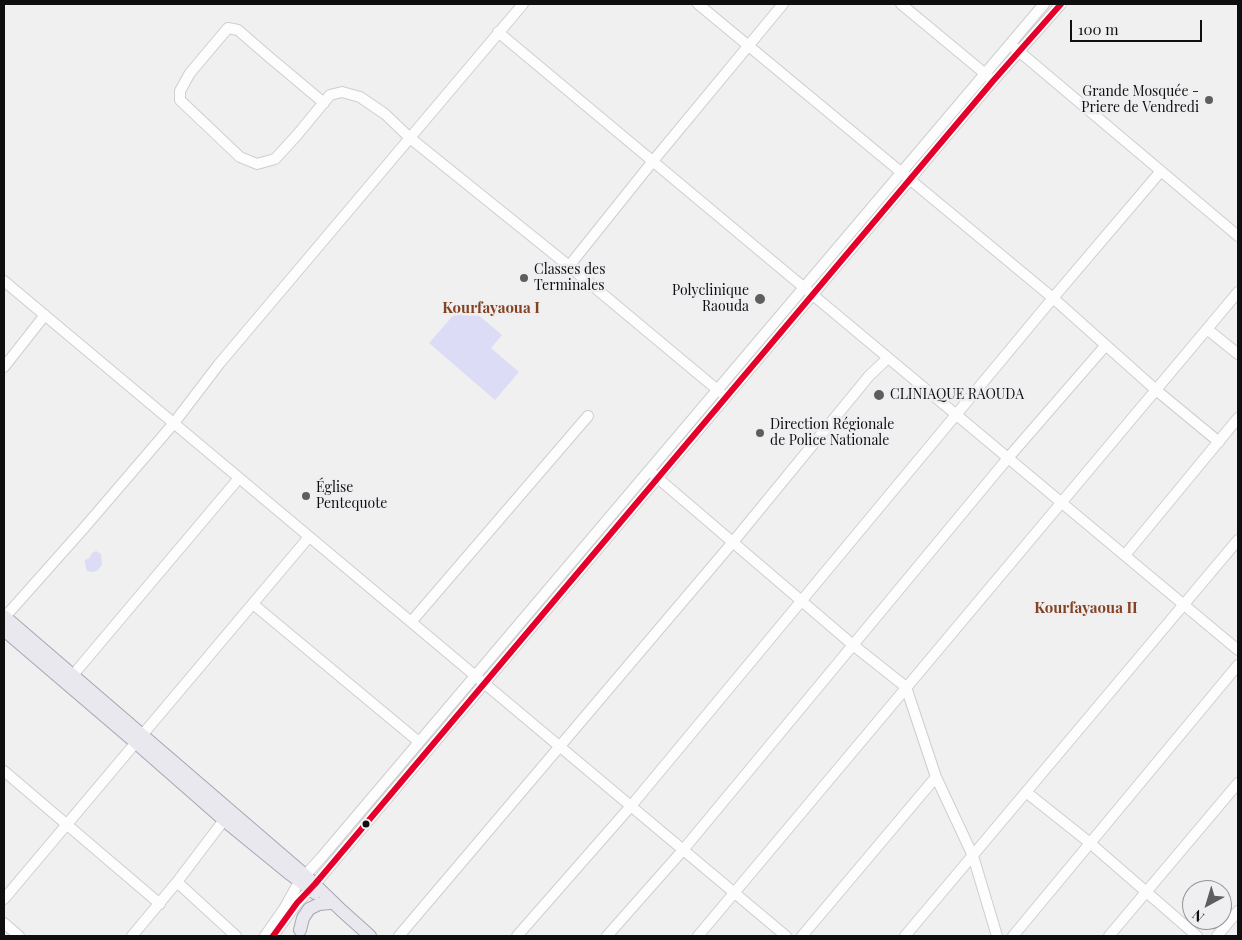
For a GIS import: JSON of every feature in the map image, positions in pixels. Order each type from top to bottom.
[{"type":"main road","points":[[4,620],[73,675],[224,820],[307,882]]},
{"type":"main road","points":[[4,620],[370,936]]},
{"type":"main road","points":[[301,933],[303,918],[309,909],[319,904],[336,907]]},
{"type":"street","points":[[4,620],[174,423],[218,364],[522,4]]},
{"type":"street","points":[[698,4],[1053,298],[1156,390],[1218,442]]},
{"type":"street","points":[[568,266],[784,4]]},
{"type":"street","points":[[901,4],[993,81]]},
{"type":"street","points":[[273,936],[297,903],[321,858],[1009,43],[1044,4]]},
{"type":"street","points":[[265,936],[284,909],[307,882],[484,683],[993,81],[1061,4]]},
{"type":"street","points":[[324,103],[238,30],[228,28],[190,73],[180,91],[180,100],[240,157],[257,164],[274,159],[297,135],[330,95],[342,92],[360,97],[385,114],[410,138],[726,397]]},
{"type":"street","points":[[498,32],[1238,650]]},
{"type":"street","points":[[1009,43],[1238,236]]},
{"type":"street","points":[[517,936],[631,806],[1053,298],[1161,171]]},
{"type":"street","points":[[855,226],[864,233]]},
{"type":"street","points":[[4,281],[786,936]]},
{"type":"street","points":[[698,936],[1238,292]]},
{"type":"street","points":[[4,367],[45,315]]},
{"type":"street","points":[[1207,329],[1238,354]]},
{"type":"street","points":[[607,936],[683,850],[1008,458],[1106,345]]},
{"type":"street","points":[[400,936],[733,542],[870,376],[888,358]]},
{"type":"street","points":[[411,622],[588,416]]},
{"type":"street","points":[[1125,555],[1238,418]]},
{"type":"street","points":[[648,470],[801,601],[906,687],[936,777],[972,856],[997,936]]},
{"type":"street","points":[[73,675],[239,478]]},
{"type":"street","points":[[4,899],[309,537]]},
{"type":"street","points":[[905,936],[1238,540]]},
{"type":"street","points":[[253,604],[419,742]]},
{"type":"street","points":[[1012,936],[1238,665]]},
{"type":"street","points":[[4,771],[160,904]]},
{"type":"street","points":[[802,936],[936,777]]},
{"type":"street","points":[[1109,936],[1238,783]]},
{"type":"street","points":[[1026,792],[1090,843],[1197,936]]},
{"type":"street","points":[[132,936],[160,904],[224,820]]},
{"type":"street","points":[[177,882],[236,936]]},
{"type":"street","points":[[297,903],[301,933]]},
{"type":"street","points":[[1217,936],[1238,910]]},
{"type":"street","points":[[4,923],[19,936]]},
{"type":"shaded area","points":[[464,303],[502,335],[491,348],[519,372],[495,400],[429,343]]},
{"type":"shaded area","points":[[96,551],[101,554],[102,565],[97,571],[87,571],[85,560]]},
{"type":"transit line","points":[[273,936],[297,903],[993,81],[1061,4]]},
{"type":"place","name":"Grande Mosquée - Priere de Vendredi","points":[[1209,100]]},
{"type":"place","name":"Classes des Terminales","points":[[524,278]]},
{"type":"place","name":"Polyclinique Raouda","points":[[760,299]]},
{"type":"place","name":"CLINIAQUE RAOUDA","points":[[879,395]]},
{"type":"place","name":"Direction Régionale de Police Nationale","points":[[760,433]]},
{"type":"place","name":"Église Pentequote","points":[[306,496]]},
{"type":"district","name":"Kourfayaoua I","points":[[491,308]]},
{"type":"district","name":"Kourfayaoua II","points":[[1086,608]]}]
